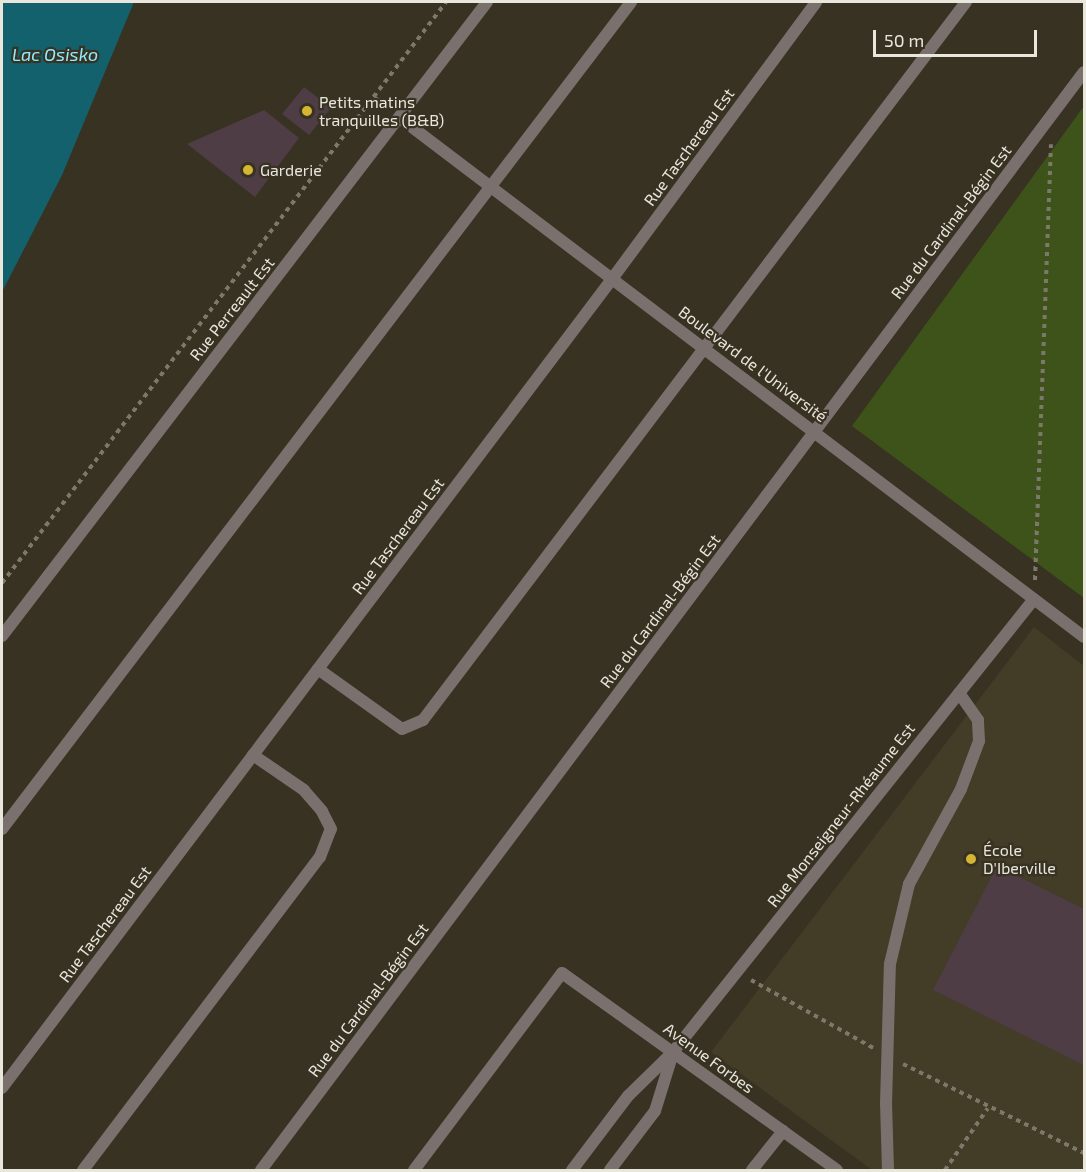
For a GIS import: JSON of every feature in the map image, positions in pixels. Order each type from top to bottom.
[{"type":"street","name":"Rue Perreault Est","points":[[2,636],[487,2]]},
{"type":"street","points":[[2,830],[492,188],[631,2]]},
{"type":"street","name":"Rue Taschereau Est","points":[[2,1088],[612,279],[816,2]]},
{"type":"street","points":[[318,669],[402,729],[423,720],[966,2]]},
{"type":"street","name":"Rue du Cardinal-Bégin Est","points":[[261,1170],[1084,72]]},
{"type":"street","name":"Boulevard de l'Université","points":[[400,118],[1084,637]]},
{"type":"street","name":"Rue Monseigneur-Rhéaume Est","points":[[572,1170],[628,1096],[673,1052],[1034,599]]},
{"type":"street","points":[[888,1170],[887,1056],[890,964],[909,884],[961,789],[979,741],[978,720],[958,693]]},
{"type":"street","points":[[83,1170],[320,857],[331,829],[322,811],[304,790],[253,755]]},
{"type":"street","name":"Avenue Forbes","points":[[414,1170],[562,973],[837,1170]]},
{"type":"street","name":"Rue Monseigneur-Rhéaume Est","points":[[610,1170],[655,1110],[673,1052]]},
{"type":"street","points":[[753,1170],[783,1131]]},
{"type":"path","points":[[2,583],[446,2]]},
{"type":"path","points":[[1034,599],[1052,114]]},
{"type":"path","points":[[737,972],[887,1056],[988,1108],[1084,1153]]},
{"type":"path","points":[[945,1170],[988,1108]]},
{"type":"shaded area","name":"École D'Iberville","points":[[1034,627],[1084,666],[1084,1170],[872,1170],[711,1052]]},
{"type":"green space","points":[[1084,106],[1084,598],[852,426]]},
{"type":"water","name":"Lac Osisko","points":[[2,2],[134,2],[62,175],[2,292]]},
{"type":"building","name":"Petits matins tranquilles (B&B)","points":[[304,87],[331,108],[309,135],[282,114]]},
{"type":"building","name":"Garderie","points":[[264,110],[299,138],[255,197],[187,144]]},
{"type":"building","points":[[997,866],[1084,909],[1084,1065],[933,990]]},
{"type":"place","name":"Petits matins tranquilles (B&B)","points":[[307,111]]},
{"type":"place","name":"Garderie","points":[[248,170]]},
{"type":"place","name":"École D'Iberville","points":[[971,859]]}]
